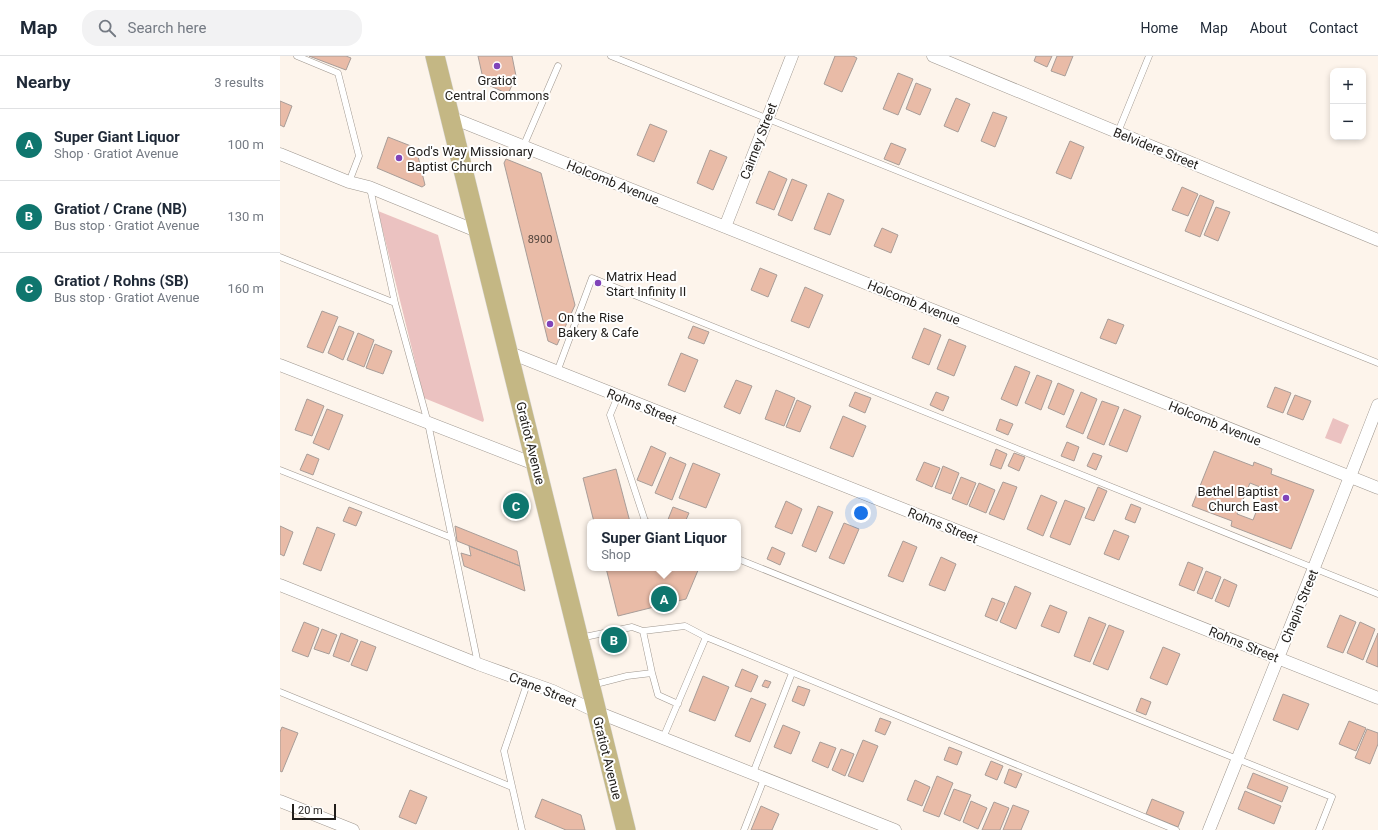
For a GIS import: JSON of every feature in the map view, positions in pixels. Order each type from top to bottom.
[{"type":"main road","name":"Gratiot Avenue","points":[[435,56],[626,830]]},
{"type":"street","name":"Cairney Street","points":[[725,226],[792,56]]},
{"type":"street","name":"Belvidere Street","points":[[933,56],[1378,240]]},
{"type":"street","name":"Holcomb Avenue","points":[[450,118],[725,226],[1378,488]]},
{"type":"street","points":[[280,154],[349,182],[370,187],[479,232]]},
{"type":"street","name":"Rohns Street","points":[[508,352],[1378,698]]},
{"type":"street","points":[[280,365],[536,465]]},
{"type":"street","name":"Chapin Street","points":[[1209,830],[1378,405]]},
{"type":"street","name":"Crane Street","points":[[280,585],[478,664],[528,681],[597,712],[895,830]]},
{"type":"street","points":[[280,801],[353,830]]},
{"type":"lane","points":[[297,56],[338,73],[359,156],[349,182]]},
{"type":"lane","points":[[610,56],[1378,363]]},
{"type":"lane","points":[[1118,132],[1149,56]]},
{"type":"lane","points":[[523,146],[558,66]]},
{"type":"lane","points":[[370,187],[394,303],[428,422],[478,664]]},
{"type":"lane","points":[[280,257],[394,303]]},
{"type":"lane","points":[[558,372],[592,278],[1378,594]]},
{"type":"lane","points":[[618,396],[610,415],[644,519]]},
{"type":"lane","points":[[280,470],[452,538]]},
{"type":"lane","points":[[741,560],[1332,796],[1319,830]]},
{"type":"lane","points":[[579,638],[632,627],[643,631],[685,626],[706,637],[792,673],[1176,830]]},
{"type":"lane","points":[[643,631],[658,694],[678,704]]},
{"type":"lane","points":[[663,738],[706,637]]},
{"type":"lane","points":[[591,685],[627,676],[652,673]]},
{"type":"lane","points":[[753,774],[792,673]]},
{"type":"lane","points":[[522,830],[504,751],[528,681]]},
{"type":"lane","points":[[280,692],[512,787]]},
{"type":"lane","points":[[744,830],[764,779]]},
{"type":"shaded area","points":[[378,211],[438,235],[484,420],[483,422],[424,398]]},
{"type":"shaded area","points":[[1333,418],[1349,425],[1341,444],[1325,438]]},
{"type":"building","points":[[309,56],[346,56],[351,58],[346,70]]},
{"type":"building","name":"Gratiot Central Commons","points":[[478,56],[512,56],[516,76],[508,94],[484,83]]},
{"type":"building","points":[[835,56],[853,56],[857,58],[842,92],[824,84]]},
{"type":"building","points":[[1036,56],[1052,56],[1047,67],[1034,61]]},
{"type":"building","points":[[1057,56],[1073,56],[1065,76],[1051,71]]},
{"type":"building","points":[[898,73],[913,79],[898,115],[883,109]]},
{"type":"building","points":[[916,83],[931,89],[920,115],[906,109]]},
{"type":"building","points":[[956,98],[970,104],[958,132],[944,126]]},
{"type":"building","points":[[280,101],[292,106],[284,127],[280,125]]},
{"type":"building","points":[[993,112],[1007,117],[995,147],[981,141]]},
{"type":"building","points":[[650,124],[667,131],[654,162],[637,155]]},
{"type":"building","name":"God's Way Missionary Baptist Church","points":[[388,137],[416,148],[425,185],[422,187],[377,168]]},
{"type":"building","points":[[1070,141],[1084,147],[1071,179],[1056,173]]},
{"type":"building","points":[[891,143],[906,149],[899,165],[884,159]]},
{"type":"building","points":[[710,150],[727,157],[713,190],[697,183]]},
{"type":"building","points":[[506,159],[541,173],[575,305],[557,345],[548,341],[504,163]]},
{"type":"building","points":[[769,171],[787,179],[774,210],[756,203]]},
{"type":"building","points":[[792,179],[807,185],[792,221],[778,215]]},
{"type":"building","points":[[1182,187],[1198,194],[1188,216],[1172,210]]},
{"type":"building","points":[[828,193],[844,200],[830,235],[814,229]]},
{"type":"building","points":[[1200,195],[1214,201],[1200,237],[1185,231]]},
{"type":"building","points":[[1216,207],[1230,212],[1218,241],[1204,235]]},
{"type":"building","points":[[882,228],[898,235],[891,253],[874,246]]},
{"type":"building","points":[[760,268],[777,275],[768,297],[751,290]]},
{"type":"building","points":[[805,287],[823,295],[809,328],[791,321]]},
{"type":"building","points":[[322,311],[338,317],[323,353],[307,347]]},
{"type":"building","points":[[1108,319],[1124,325],[1116,344],[1100,338]]},
{"type":"building","points":[[339,326],[354,332],[343,360],[328,353]]},
{"type":"building","points":[[693,326],[709,332],[704,344],[688,338]]},
{"type":"building","points":[[924,328],[941,335],[929,365],[912,358]]},
{"type":"building","points":[[358,333],[374,340],[364,367],[347,360]]},
{"type":"building","points":[[949,339],[966,346],[954,376],[937,369]]},
{"type":"building","points":[[375,344],[392,351],[383,374],[366,368]]},
{"type":"building","points":[[681,353],[698,360],[685,392],[668,385]]},
{"type":"building","points":[[1015,366],[1030,372],[1017,406],[1001,399]]},
{"type":"building","points":[[1037,375],[1052,381],[1041,410],[1025,403]]},
{"type":"building","points":[[736,380],[752,386],[740,414],[724,407]]},
{"type":"building","points":[[1058,383],[1074,390],[1064,415],[1048,408]]},
{"type":"building","points":[[1275,387],[1291,393],[1283,413],[1267,407]]},
{"type":"building","points":[[776,390],[795,398],[784,426],[765,419]]},
{"type":"building","points":[[855,392],[871,398],[865,413],[849,406]]},
{"type":"building","points":[[936,392],[949,397],[943,411],[930,405]]},
{"type":"building","points":[[1081,392],[1097,399],[1083,434],[1066,427]]},
{"type":"building","points":[[1295,395],[1311,401],[1303,420],[1287,414]]},
{"type":"building","points":[[307,399],[324,406],[312,436],[295,430]]},
{"type":"building","points":[[797,400],[811,406],[800,432],[786,427]]},
{"type":"building","points":[[1102,401],[1119,407],[1104,445],[1087,438]]},
{"type":"building","points":[[327,409],[343,415],[329,450],[313,443]]},
{"type":"building","points":[[1124,409],[1141,416],[1127,452],[1109,445]]},
{"type":"building","points":[[843,416],[866,426],[853,457],[830,448]]},
{"type":"building","points":[[1000,419],[1013,424],[1008,435],[996,430]]},
{"type":"building","points":[[1067,442],[1079,447],[1074,461],[1061,456]]},
{"type":"building","points":[[651,446],[666,453],[652,486],[637,480]]},
{"type":"building","points":[[996,449],[1007,454],[1001,469],[990,465]]},
{"type":"building","name":"Bethel Baptist Church East","points":[[1214,451],[1253,466],[1254,462],[1272,469],[1271,474],[1314,490],[1291,549],[1231,526],[1232,521],[1192,506]],"holes":[[[1250,483],[1265,489],[1253,520],[1237,514]]]},
{"type":"building","points":[[1014,453],[1025,457],[1019,471],[1008,466]]},
{"type":"building","points":[[1093,453],[1102,456],[1096,470],[1087,466]]},
{"type":"building","points":[[307,454],[319,459],[313,475],[300,470]]},
{"type":"building","points":[[670,457],[686,464],[672,500],[655,493]]},
{"type":"building","points":[[924,462],[940,468],[932,487],[916,480]]},
{"type":"building","points":[[693,463],[720,474],[706,508],[679,498]]},
{"type":"building","points":[[943,466],[959,473],[951,494],[935,488]]},
{"type":"building","points":[[616,469],[629,519],[593,519],[583,478]]},
{"type":"building","points":[[961,477],[976,483],[967,505],[952,499]]},
{"type":"building","points":[[1003,482],[1017,487],[1004,520],[989,514]]},
{"type":"building","points":[[979,483],[995,490],[986,513],[969,506]]},
{"type":"building","points":[[1098,487],[1107,491],[1094,521],[1085,518]]},
{"type":"building","points":[[1041,495],[1057,502],[1043,536],[1027,529]]},
{"type":"building","points":[[1065,500],[1085,508],[1070,545],[1050,537]]},
{"type":"building","points":[[786,501],[802,509],[792,534],[775,527]]},
{"type":"building","points":[[1131,504],[1141,508],[1135,523],[1125,519]]},
{"type":"building","points":[[818,506],[833,512],[816,552],[802,546]]},
{"type":"building","points":[[349,507],[362,512],[356,526],[343,521]]},
{"type":"building","points":[[673,507],[689,513],[686,519],[668,519]]},
{"type":"building","points":[[844,523],[859,529],[844,564],[829,558]]},
{"type":"building","points":[[280,526],[293,532],[284,556],[280,554]]},
{"type":"building","points":[[455,526],[517,551],[520,566],[457,541]]},
{"type":"building","points":[[317,527],[335,534],[321,571],[303,564]]},
{"type":"building","points":[[1114,530],[1129,536],[1119,560],[1104,554]]},
{"type":"building","points":[[903,541],[917,547],[903,582],[888,576]]},
{"type":"building","points":[[469,546],[520,566],[525,591],[464,566],[461,553],[471,556]]},
{"type":"building","points":[[772,547],[785,553],[780,565],[767,559]]},
{"type":"building","points":[[941,557],[956,564],[945,591],[929,585]]},
{"type":"building","points":[[1188,562],[1203,568],[1194,591],[1179,585]]},
{"type":"building","points":[[607,571],[698,571],[686,599],[618,616]]},
{"type":"building","points":[[1206,571],[1221,577],[1212,599],[1197,593]]},
{"type":"building","points":[[1224,579],[1237,585],[1229,607],[1215,601]]},
{"type":"building","points":[[1015,586],[1031,593],[1016,629],[1000,622]]},
{"type":"building","points":[[992,598],[1005,603],[997,621],[985,616]]},
{"type":"building","points":[[1050,605],[1067,612],[1059,633],[1041,626]]},
{"type":"building","points":[[1340,615],[1356,622],[1343,653],[1327,647]]},
{"type":"building","points":[[1089,617],[1106,624],[1090,662],[1074,656]]},
{"type":"building","points":[[304,622],[319,628],[308,657],[292,651]]},
{"type":"building","points":[[1360,622],[1375,629],[1363,660],[1347,653]]},
{"type":"building","points":[[1109,625],[1124,631],[1108,670],[1093,664]]},
{"type":"building","points":[[322,629],[337,635],[329,654],[314,649]]},
{"type":"building","points":[[341,633],[358,640],[349,662],[333,656]]},
{"type":"building","points":[[1378,633],[1378,667],[1366,662]]},
{"type":"building","points":[[361,641],[376,647],[367,671],[351,665]]},
{"type":"building","points":[[1163,647],[1180,654],[1167,685],[1150,678]]},
{"type":"building","points":[[742,669],[758,676],[751,692],[735,686]]},
{"type":"building","points":[[703,676],[729,687],[715,721],[689,711]]},
{"type":"building","points":[[765,680],[771,682],[768,688],[762,686]]},
{"type":"building","points":[[798,686],[810,690],[804,706],[792,701]]},
{"type":"building","points":[[1283,694],[1309,704],[1298,730],[1273,720]]},
{"type":"building","points":[[751,698],[766,704],[750,742],[735,736]]},
{"type":"building","points":[[1141,698],[1151,702],[1146,715],[1136,711]]},
{"type":"building","points":[[880,718],[891,722],[885,735],[875,731]]},
{"type":"building","points":[[1349,721],[1366,728],[1356,751],[1339,744]]},
{"type":"building","points":[[783,725],[800,732],[791,754],[774,747]]},
{"type":"building","points":[[282,727],[298,733],[282,772],[280,771],[280,732]]},
{"type":"building","points":[[1367,729],[1378,733],[1378,744],[1370,764],[1355,758]]},
{"type":"building","points":[[863,740],[878,746],[863,782],[848,776]]},
{"type":"building","points":[[820,742],[836,748],[828,768],[812,761]]},
{"type":"building","points":[[949,747],[962,752],[957,765],[944,760]]},
{"type":"building","points":[[841,749],[854,754],[845,776],[832,770]]},
{"type":"building","points":[[991,761],[1003,766],[997,780],[985,775]]},
{"type":"building","points":[[1009,769],[1022,774],[1016,788],[1004,783]]},
{"type":"building","points":[[1253,773],[1288,787],[1282,802],[1247,788]]},
{"type":"building","points":[[937,776],[953,783],[939,817],[923,811]]},
{"type":"building","points":[[915,780],[930,787],[922,806],[907,800]]},
{"type":"building","points":[[954,789],[971,795],[960,821],[944,814]]},
{"type":"building","points":[[410,790],[427,797],[416,824],[399,817]]},
{"type":"building","points":[[1245,791],[1281,806],[1274,824],[1238,809]]},
{"type":"building","points":[[542,799],[581,815],[585,830],[566,830],[535,817]]},
{"type":"building","points":[[1152,799],[1184,812],[1178,827],[1146,814]]},
{"type":"building","points":[[971,801],[987,808],[978,829],[963,822]]},
{"type":"building","points":[[994,802],[1009,808],[1000,830],[982,830]]},
{"type":"building","points":[[1013,805],[1029,811],[1021,830],[1003,830]]},
{"type":"building","points":[[761,806],[779,814],[772,830],[751,830]]},
{"type":"place","name":"Gratiot Central Commons","points":[[497,66]]},
{"type":"place","name":"God's Way Missionary Baptist Church","points":[[399,158]]},
{"type":"place","name":"Matrix Head Start Infinity II","points":[[598,283]]},
{"type":"place","name":"On the Rise Bakery & Cafe","points":[[550,324]]},
{"type":"place","name":"Bethel Baptist Church East","points":[[1286,498]]},
{"type":"place","name":"Gratiot / Rohns (SB)","points":[[516,506]]},
{"type":"place","name":"Super Giant Liquor","points":[[664,599]]},
{"type":"place","name":"Gratiot / Crane (NB)","points":[[614,640]]}]
